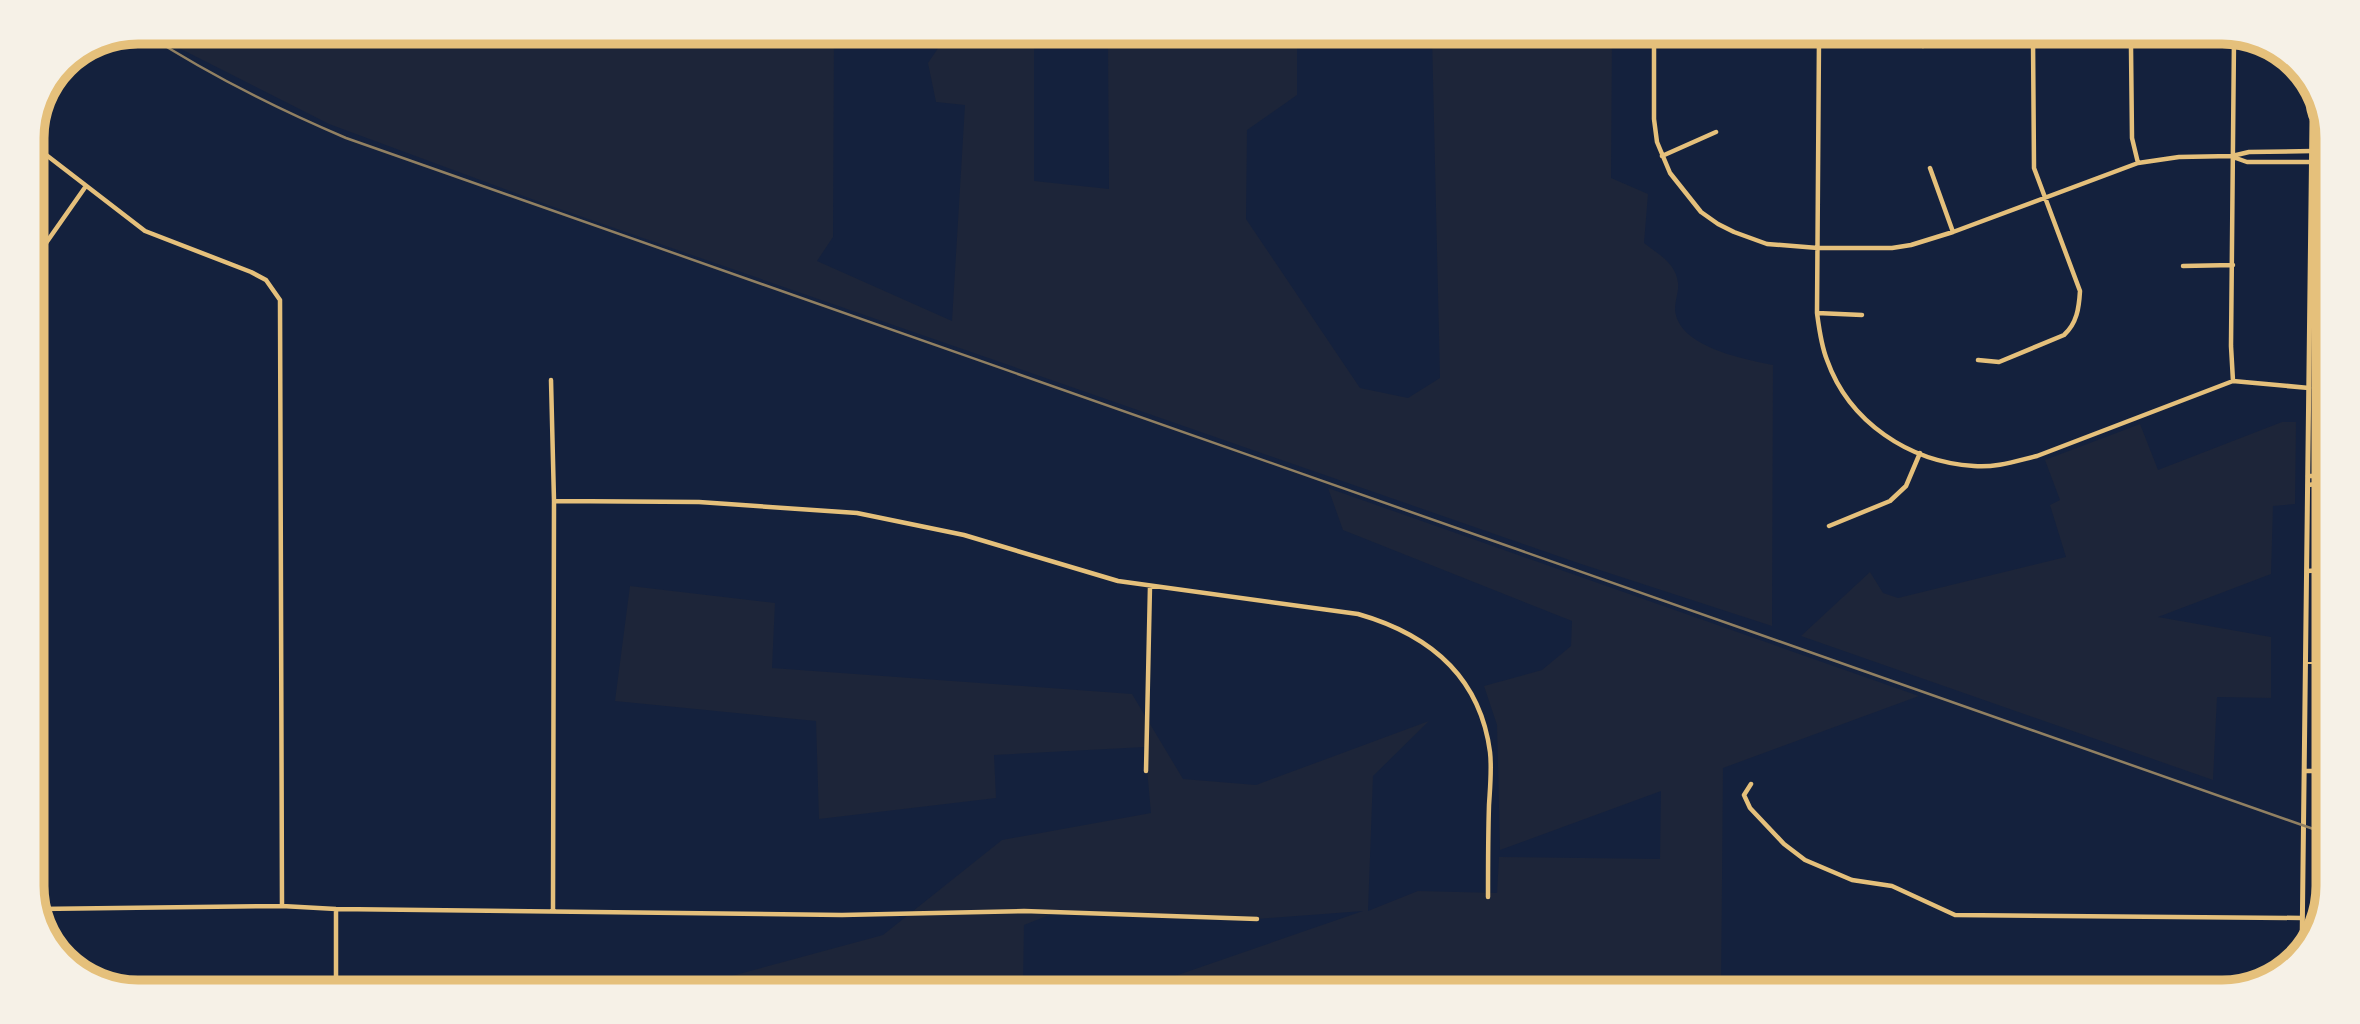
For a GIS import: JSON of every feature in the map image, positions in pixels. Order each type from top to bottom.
[{"type":"street","points":[[1654,44],[1654,119],[1662,156],[1682,191],[1701,212],[1734,232],[1767,244],[1818,248],[1892,248],[1911,245],[2138,163],[2179,157],[2232,156],[2249,152],[2313,151]]},
{"type":"street","points":[[1819,44],[1817,313],[1827,359],[1835,378],[1856,410],[1895,444],[1945,462],[1975,466],[2008,464],[2037,456],[2233,381],[2309,388]]},
{"type":"street","points":[[1923,46],[1927,44]]},
{"type":"street","points":[[1978,360],[1998,362],[2064,335],[2071,329],[2076,318],[2080,291],[2043,199],[2034,169],[2033,44]]},
{"type":"street","points":[[2233,381],[2234,45]]},
{"type":"street","points":[[2131,48],[2132,138],[2138,163]]},
{"type":"street","points":[[2309,102],[2312,120]]},
{"type":"street","points":[[2302,936],[2313,115]]},
{"type":"street","points":[[1662,156],[1716,132]]},
{"type":"street","points":[[44,153],[145,231],[266,280],[280,300],[282,906]]},
{"type":"street","points":[[2232,156],[2247,162],[2313,162]]},
{"type":"street","points":[[1930,168],[1953,232]]},
{"type":"street","points":[[44,246],[86,186]]},
{"type":"street","points":[[2183,266],[2233,265]]},
{"type":"street","points":[[1817,313],[1862,315]]},
{"type":"street","points":[[551,380],[554,502],[553,911]]},
{"type":"street","points":[[1829,526],[1890,501],[1906,486],[1920,453]]},
{"type":"street","points":[[2308,476],[2316,476]]},
{"type":"street","points":[[2308,485],[2316,484]]},
{"type":"street","points":[[554,502],[699,502],[857,513],[1004,545],[1100,576],[1150,586],[1358,614],[1396,626],[1435,651],[1462,678],[1481,714],[1490,755],[1488,897]]},
{"type":"street","points":[[2307,571],[2316,570]]},
{"type":"street","points":[[1146,771],[1150,586]]},
{"type":"street","points":[[2305,771],[2316,771]]},
{"type":"street","points":[[1751,784],[1744,795],[1750,808],[1784,844],[1805,860],[1852,880],[1892,886],[1955,915],[2302,918]]},
{"type":"street","points":[[47,909],[282,906],[336,909],[842,915],[1024,911],[1257,919]]},
{"type":"street","points":[[335,980],[336,909]]},
{"type":"lane","points":[[2306,663],[2316,663]]},
{"type":"shaded area","points":[[834,44],[833,237],[817,261],[952,321],[965,105],[936,102],[928,63],[941,44],[1034,44],[1034,181],[1109,189],[1108,44],[1297,44],[1297,95],[1247,130],[1246,219],[1360,388],[1408,398],[1440,378],[1432,44],[1612,44],[1611,178],[1648,194],[1644,243],[1666,260],[1677,276],[1675,309],[1679,322],[1687,333],[1714,349],[1773,365],[1772,626],[1578,563],[548,205],[329,124],[173,45]]},
{"type":"shaded area","points":[[2282,422],[2296,422],[2295,504],[2273,506],[2271,574],[2158,617],[2271,637],[2271,698],[2217,697],[2213,780],[1801,636],[1870,572],[1883,593],[1898,598],[2066,557],[2050,505],[2060,500],[2045,460],[2140,424],[2158,470]]},
{"type":"shaded area","points":[[1328,488],[1919,696],[1723,768],[1721,980],[1163,980],[1363,911],[1257,919],[1057,912],[1024,925],[1023,980],[717,980],[883,935],[1002,840],[1151,813],[1145,747],[994,755],[996,798],[819,819],[816,721],[615,701],[630,586],[775,603],[772,668],[1132,694],[1183,779],[1256,785],[1429,721],[1373,776],[1368,911],[1418,891],[1497,893],[1499,857],[1660,859],[1661,791],[1500,850],[1497,725],[1484,686],[1542,670],[1571,646],[1572,621],[1343,530]]},
{"type":"shaded area","points":[[2315,841],[2316,887],[2314,902]]},
{"type":"railway","points":[[163,44],[242,90],[346,138],[2316,830]]}]
